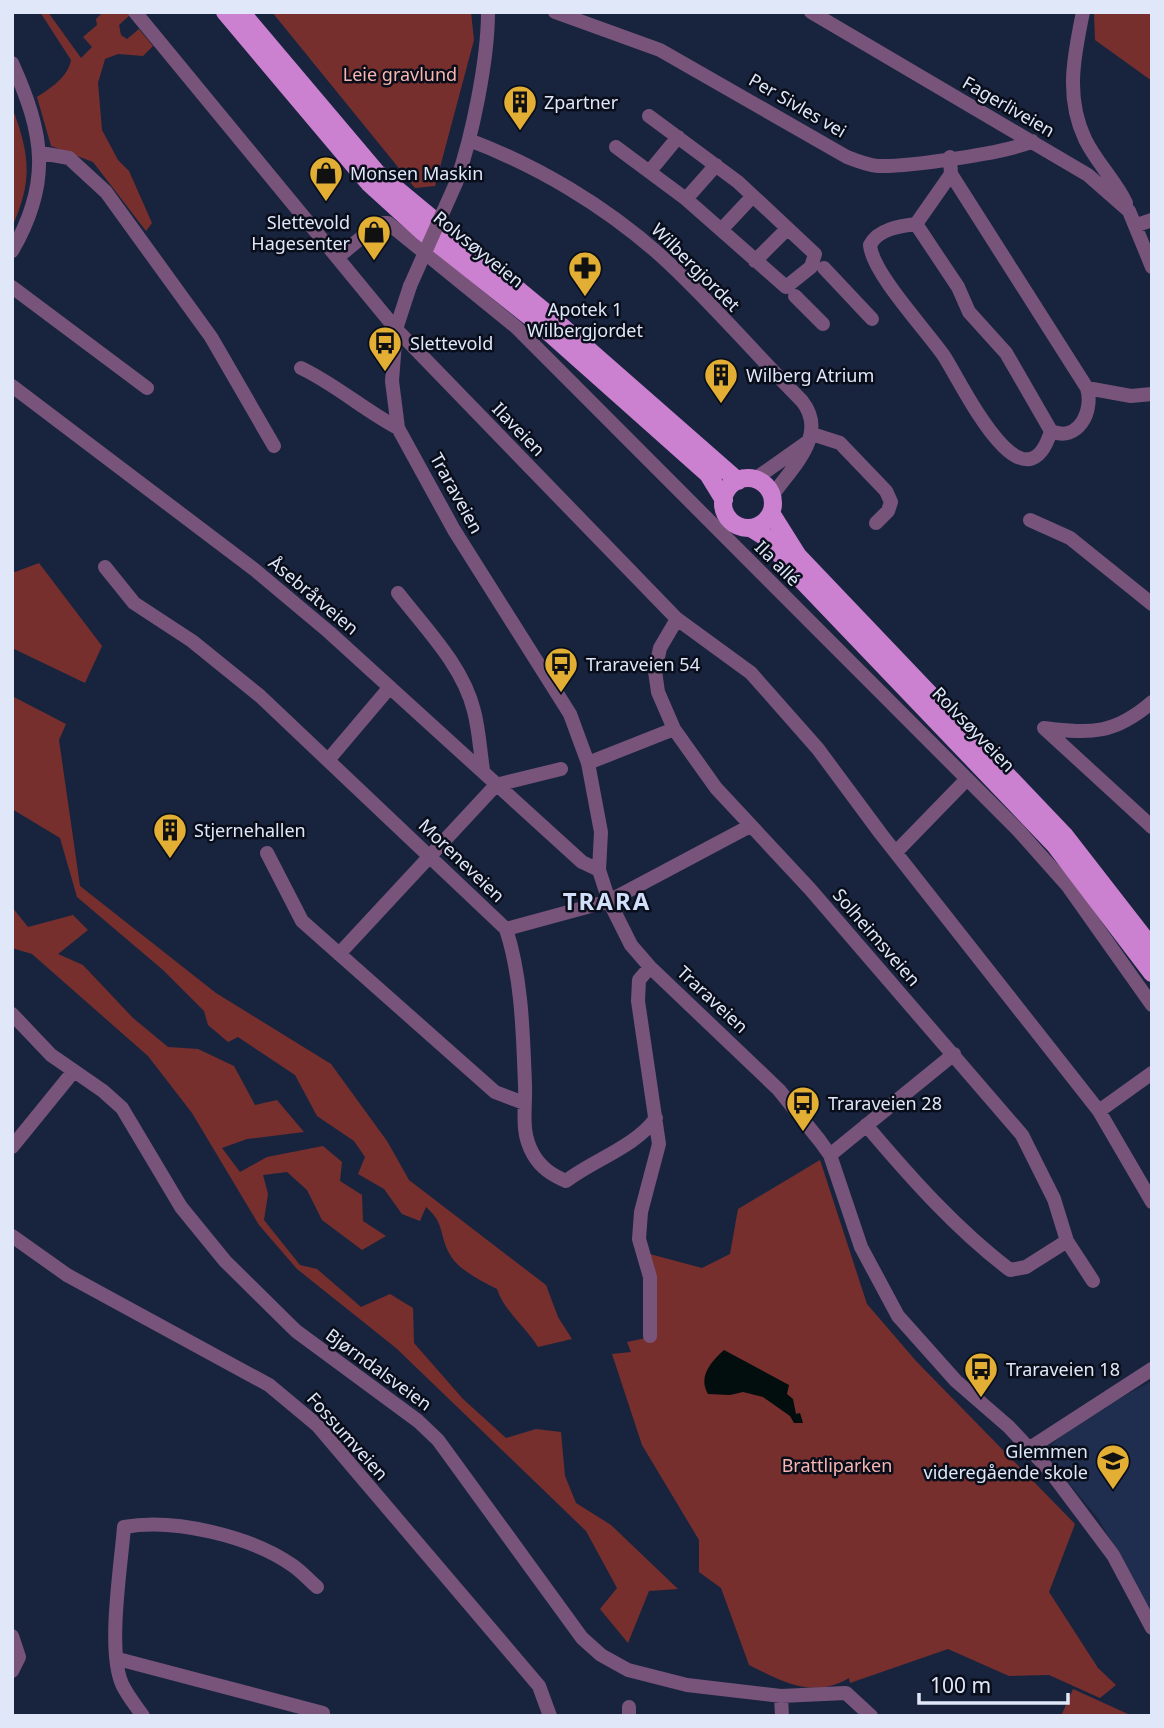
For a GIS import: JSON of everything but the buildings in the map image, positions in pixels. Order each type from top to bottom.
[{"type":"main road","name":"Rolvsøyveien","points":[[225,12],[369,183],[423,232],[544,328],[708,474],[724,500]]},
{"type":"main road","name":"Rolvsøyveien","points":[[241,12],[356,150],[386,181],[746,480]]},
{"type":"main road","points":[[746,480],[766,485],[772,505],[763,523],[751,528],[742,527],[728,517],[724,500],[728,489],[746,480]]},
{"type":"main road","name":"Rolvsøyveien","points":[[772,505],[798,556],[1065,836],[1152,948]]},
{"type":"main road","name":"Rolvsøyveien","points":[[751,528],[767,538],[793,571],[1055,845],[1152,973]]},
{"type":"street","name":"Ilaveien","points":[[135,12],[396,329],[677,619],[751,673],[818,749],[1099,1111],[1152,1202]]},
{"type":"street","name":"Traraveien","points":[[488,12],[485,52],[469,140],[456,183],[410,286],[396,329],[392,381],[398,428],[454,530],[570,714],[588,763],[601,832],[599,870],[609,901],[631,945],[650,967],[779,1090],[830,1155],[861,1247],[898,1316],[956,1381],[1030,1448],[1113,1555],[1152,1628]]},
{"type":"street","name":"Per Sivles vei","points":[[555,12],[660,50],[857,161],[879,166],[1005,150],[1032,141]]},
{"type":"street","name":"Fagerliveien","points":[[811,12],[1088,175],[1129,211],[1152,267]]},
{"type":"street","points":[[1083,12],[1072,73],[1076,112],[1086,140],[1129,211]]},
{"type":"street","points":[[12,63],[29,100],[41,153],[35,204],[12,251]]},
{"type":"street","points":[[616,147],[686,199],[786,287],[811,267],[815,254],[716,165],[649,116]]},
{"type":"street","points":[[650,170],[678,137]]},
{"type":"street","name":"Wilbergjordet","points":[[469,140],[531,167],[571,190],[623,225],[662,256],[802,401],[813,420],[810,438]]},
{"type":"street","points":[[41,153],[69,158],[106,191],[211,337],[274,446]]},
{"type":"street","points":[[916,223],[958,287],[969,312],[1006,352],[1051,431],[1066,435],[1079,427],[1088,408],[1087,388],[951,174],[950,157]]},
{"type":"street","points":[[686,199],[716,165]]},
{"type":"street","points":[[951,174],[916,223],[890,229],[874,238],[870,245],[872,253],[899,298],[945,358],[1004,449],[1022,459],[1035,457],[1044,451],[1051,431]]},
{"type":"street","points":[[722,230],[751,198]]},
{"type":"street","points":[[1137,225],[1152,220]]},
{"type":"street","name":"Ila allé","points":[[338,257],[379,223],[388,222],[516,327],[967,779],[1067,885],[1152,1005]]},
{"type":"street","points":[[755,261],[786,230]]},
{"type":"street","points":[[824,268],[872,319]]},
{"type":"street","points":[[12,287],[147,388]]},
{"type":"street","points":[[795,296],[823,324]]},
{"type":"street","points":[[301,368],[323,378],[373,415],[398,428]]},
{"type":"street","name":"Åsebråtveien","points":[[12,386],[255,570],[483,770],[573,854],[599,870]]},
{"type":"street","points":[[1087,388],[1131,396],[1152,394]]},
{"type":"street","points":[[772,505],[800,460],[810,438]]},
{"type":"street","points":[[746,480],[810,438],[840,443],[886,491],[891,502],[888,511],[876,523]]},
{"type":"street","points":[[1030,520],[1070,538],[1152,604]]},
{"type":"street","name":"Moreneveien","points":[[105,567],[134,603],[192,642],[251,689],[329,759],[506,929],[519,987],[523,1124],[533,1155],[551,1175],[566,1181],[591,1163],[640,1137],[656,1118]]},
{"type":"street","points":[[398,593],[449,659],[466,690],[474,709],[483,770]]},
{"type":"street","name":"Solheimsveien","points":[[677,619],[660,648],[655,671],[658,692],[674,729],[716,788],[810,890],[1021,1135],[1054,1199],[1067,1241],[1093,1281]]},
{"type":"street","points":[[329,759],[390,687]]},
{"type":"street","points":[[1152,702],[1116,727],[1098,731],[1044,728],[1152,827]]},
{"type":"street","points":[[588,763],[674,729]]},
{"type":"street","points":[[339,954],[496,785],[561,769]]},
{"type":"street","points":[[896,852],[967,779]]},
{"type":"street","points":[[506,929],[609,901],[750,826]]},
{"type":"street","points":[[573,854],[600,852]]},
{"type":"street","points":[[267,853],[302,921],[495,1092],[524,1103]]},
{"type":"street","points":[[650,967],[639,980],[638,1001],[659,1144],[641,1212],[639,1239],[650,1277],[650,1336]]},
{"type":"street","name":"Bjørndalsveien","points":[[12,1014],[40,1045],[122,1108],[181,1206],[225,1261],[296,1331],[418,1420],[438,1440],[582,1638],[601,1655],[628,1670],[687,1685],[781,1696],[846,1693],[871,1716]]},
{"type":"street","points":[[830,1155],[954,1054]]},
{"type":"street","points":[[12,1147],[73,1072]]},
{"type":"street","points":[[1099,1111],[1146,1077]]},
{"type":"street","points":[[866,1125],[937,1205],[982,1249],[1010,1270],[1026,1267],[1067,1241]]},
{"type":"street","name":"Fossumveien","points":[[12,1236],[67,1276],[269,1385],[294,1403],[317,1425],[539,1686],[550,1716]]},
{"type":"street","points":[[1030,1448],[1152,1368]]},
{"type":"street","points":[[143,1716],[122,1685],[116,1643],[124,1527],[173,1525],[210,1532],[270,1553],[292,1565],[317,1587]]},
{"type":"street","points":[[12,1636],[19,1657],[12,1671]]},
{"type":"street","points":[[118,1659],[323,1713]]},
{"type":"street","points":[[781,1696],[782,1716]]},
{"type":"shaded area","points":[[724,1350],[789,1385],[787,1394],[793,1399],[796,1414],[800,1413],[803,1423],[794,1423],[790,1416],[763,1397],[743,1392],[730,1395],[708,1394],[705,1375]]},
{"type":"shaded area","name":"Glemmen videregående skole","points":[[1152,1381],[1152,1614],[1098,1518],[1052,1463],[1050,1446],[1077,1421]]},
{"type":"green space","points":[[40,12],[48,12],[81,58],[92,47],[83,37],[97,25],[96,19],[103,12],[127,12],[130,15],[119,25],[121,35],[127,39],[139,29],[153,46],[143,56],[118,54],[105,59],[98,83],[102,130],[118,160],[129,171],[152,223],[146,231],[93,162],[51,146],[37,97],[63,77],[71,60]]},
{"type":"green space","name":"Leie gravlund","points":[[272,12],[471,12],[474,40],[435,186],[415,188]]},
{"type":"green space","points":[[1094,12],[1152,12],[1152,81],[1095,40]]},
{"type":"green space","points":[[12,107],[23,139],[27,167],[23,195],[12,227]]},
{"type":"green space","points":[[39,563],[102,646],[85,683],[12,648],[12,570],[15,572]]},
{"type":"green space","points":[[12,696],[66,724],[59,740],[80,886],[216,993],[331,1064],[387,1141],[409,1180],[546,1285],[558,1317],[572,1339],[538,1347],[500,1297],[497,1289],[469,1273],[452,1257],[438,1223],[426,1207],[420,1221],[402,1214],[384,1189],[358,1174],[365,1157],[354,1141],[317,1116],[295,1075],[238,1037],[228,1042],[208,1025],[204,1011],[163,970],[77,897],[60,838],[12,809]]},
{"type":"green space","points":[[12,907],[28,927],[73,915],[88,930],[58,954],[83,965],[133,1018],[168,1047],[198,1049],[234,1066],[255,1105],[277,1100],[304,1132],[247,1139],[222,1148],[240,1172],[267,1157],[323,1146],[342,1162],[340,1181],[362,1195],[363,1221],[386,1236],[362,1250],[322,1220],[307,1190],[287,1172],[263,1175],[268,1194],[264,1220],[300,1265],[317,1269],[361,1307],[390,1294],[413,1308],[414,1343],[463,1399],[506,1438],[536,1429],[561,1432],[565,1476],[576,1503],[611,1525],[678,1589],[649,1591],[628,1643],[600,1609],[617,1588],[586,1531],[396,1348],[297,1269],[259,1225],[192,1113],[148,1056],[32,954],[12,948]]},
{"type":"green space","name":"Brattliparken","points":[[820,1160],[867,1304],[916,1361],[1075,1524],[1049,1592],[1098,1668],[1116,1685],[1100,1698],[1049,1675],[1009,1676],[948,1649],[850,1683],[849,1678],[823,1687],[798,1686],[749,1665],[721,1588],[699,1572],[699,1540],[642,1445],[612,1354],[631,1352],[627,1342],[646,1338],[646,1253],[702,1268],[730,1254],[738,1209]]},
{"type":"green space","points":[[1073,1689],[1128,1714],[1128,1716],[1061,1716]]},
{"type":"place","name":"Zpartner","points":[[520,132]]},
{"type":"place","name":"Monsen Maskin","points":[[326,203]]},
{"type":"place","name":"Slettevold Hagesenter","points":[[374,262]]},
{"type":"place","name":"Apotek 1 Wilbergjordet","points":[[585,298]]},
{"type":"place","name":"Slettevold","points":[[385,373]]},
{"type":"place","name":"Wilberg Atrium","points":[[721,405]]},
{"type":"place","name":"Traraveien 54","points":[[561,694]]},
{"type":"place","name":"Stjernehallen","points":[[170,860]]},
{"type":"place","name":"Traraveien 28","points":[[803,1133]]},
{"type":"place","name":"Traraveien 18","points":[[981,1399]]},
{"type":"place","name":"Glemmen videregående skole","points":[[1113,1491]]},
{"type":"district","name":"TRARA","points":[[607,900]]}]
